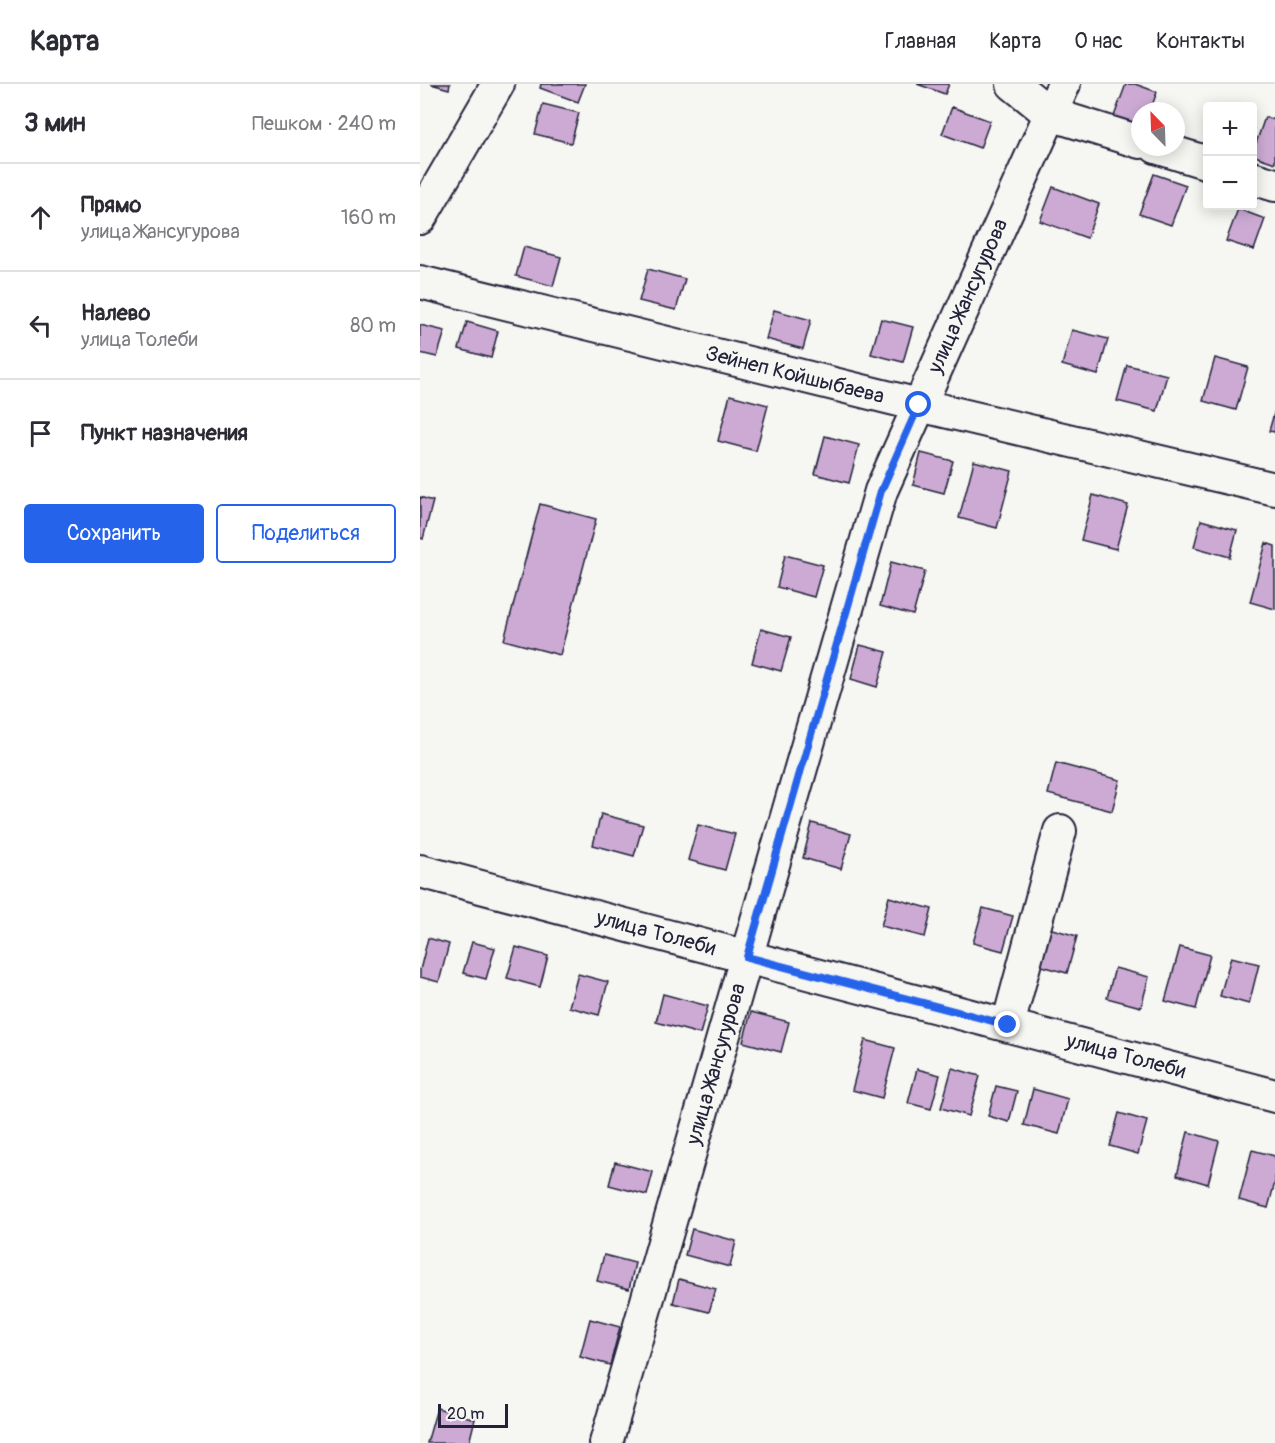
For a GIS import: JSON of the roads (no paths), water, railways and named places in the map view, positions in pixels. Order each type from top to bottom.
[{"type":"street","points":[[420,218],[498,84]]},
{"type":"street","points":[[1013,84],[1050,114],[1131,139]]},
{"type":"street","name":"улица Жансугурова","points":[[606,1443],[881,491],[1064,84]]},
{"type":"street","points":[[1185,156],[1203,161]]},
{"type":"street","points":[[1257,180],[1275,185]]},
{"type":"street","name":"Зейнеп Койшыбаева","points":[[420,282],[919,405],[1275,489]]},
{"type":"street","points":[[1008,1025],[1060,831]]},
{"type":"street","name":"улица Толеби","points":[[420,871],[1275,1096]]}]
